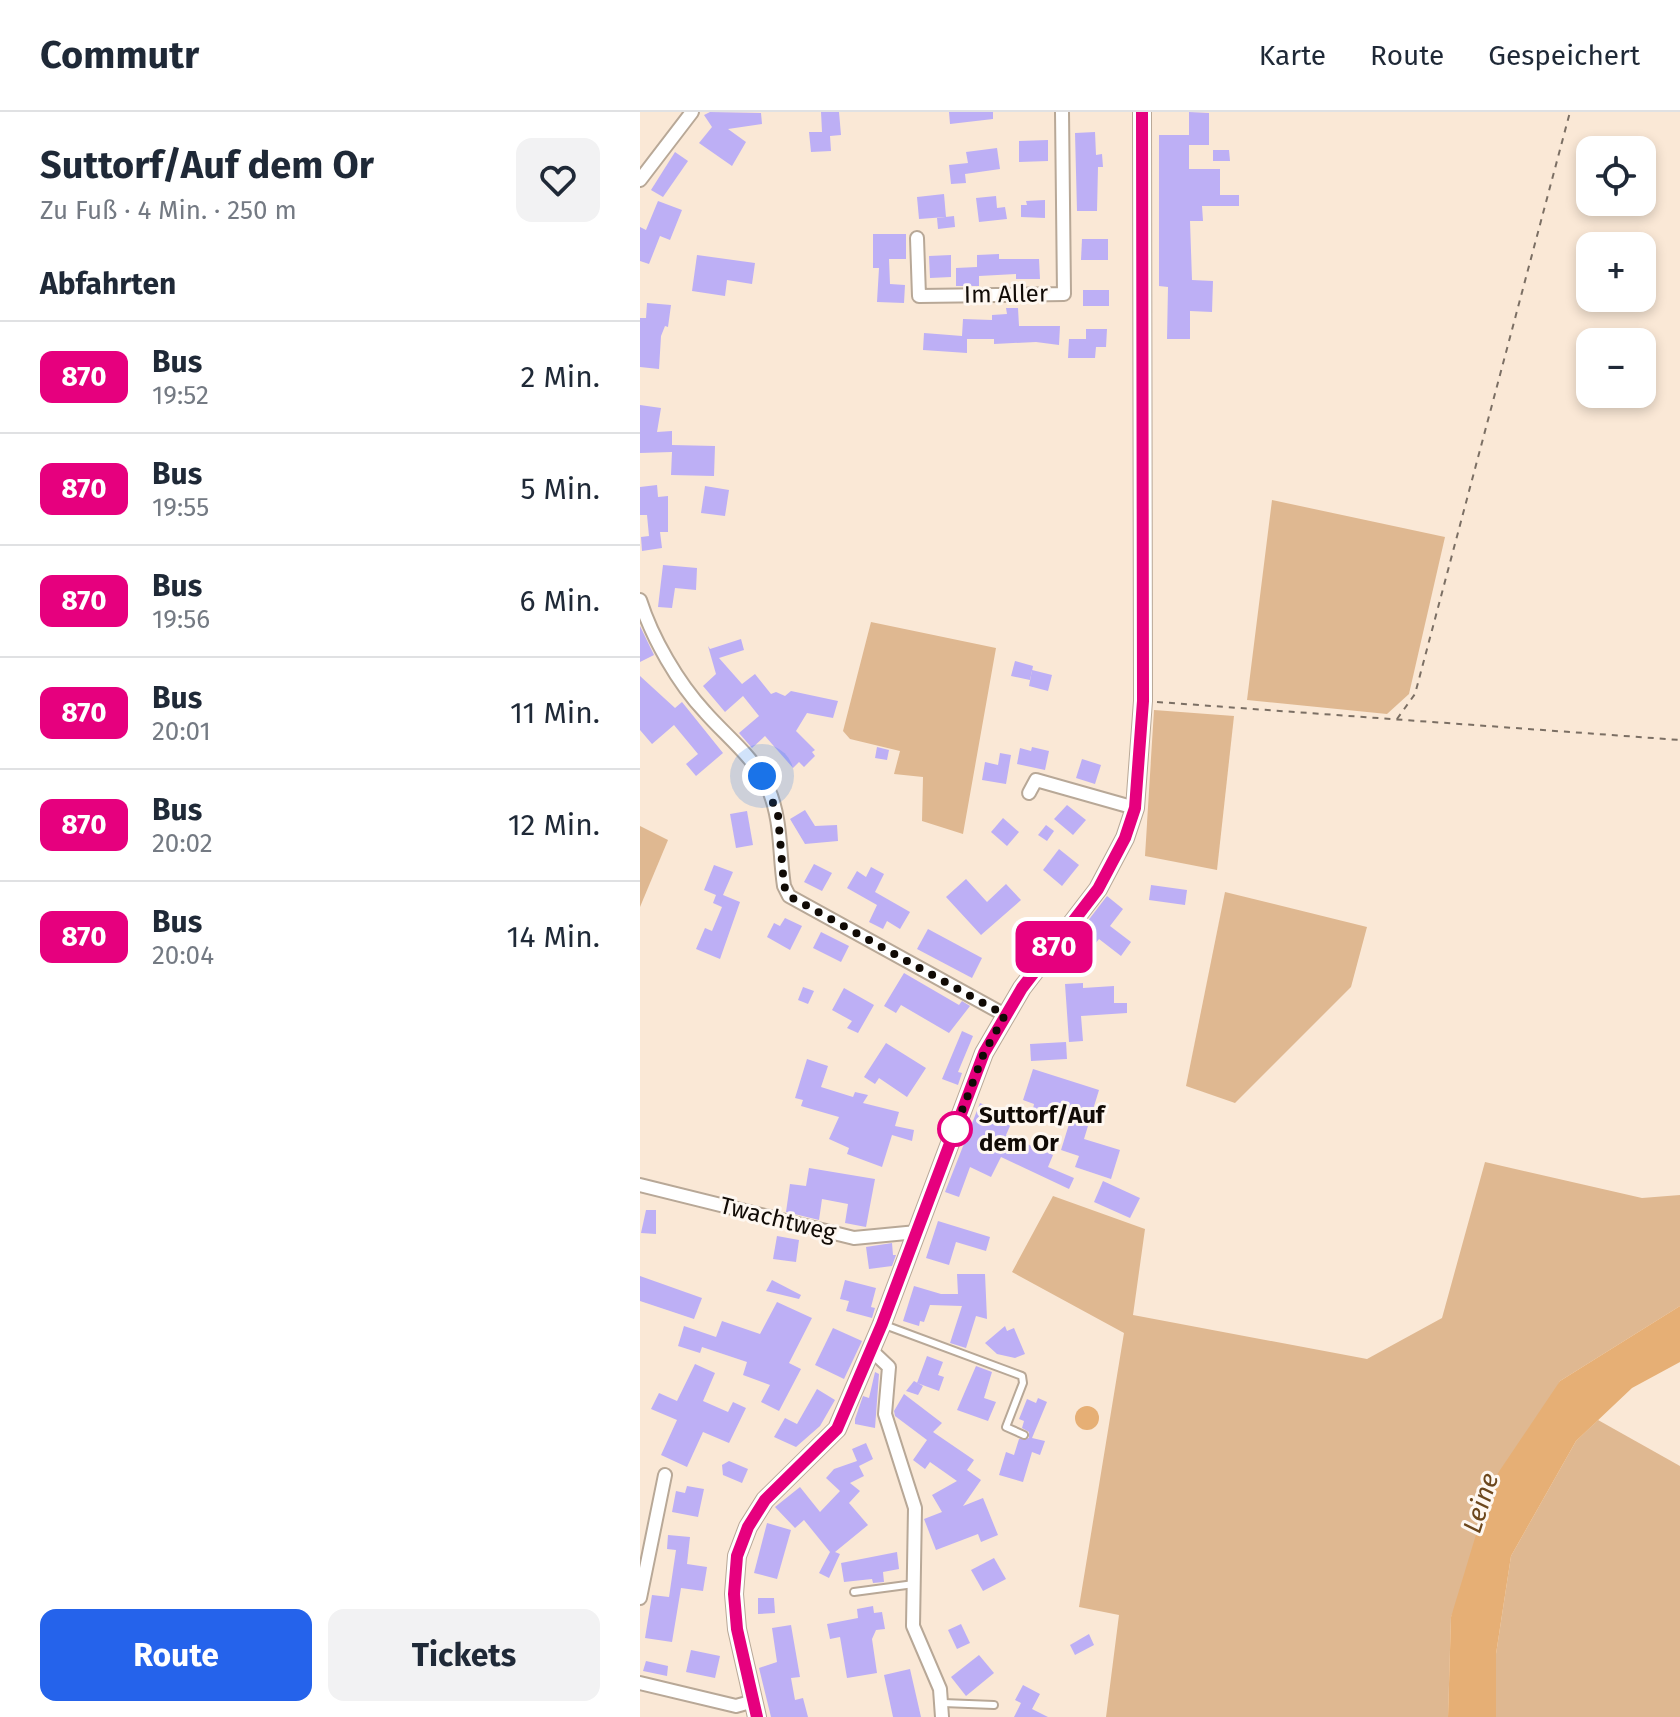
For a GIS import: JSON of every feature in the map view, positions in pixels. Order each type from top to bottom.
[{"type":"main road","points":[[756,1709],[737,1629],[737,1556],[748,1527],[765,1500],[837,1429],[882,1324],[970,1085],[1005,1015],[1098,889],[1125,838],[1135,808],[1143,701],[1142,112]]},
{"type":"street","points":[[640,180],[692,112]]},
{"type":"street","name":"Im Aller","points":[[917,238],[919,296],[1064,294],[1062,112]]},
{"type":"street","points":[[640,600],[665,654],[701,709],[752,763],[768,787],[778,815],[784,886],[789,896],[1005,1015]]},
{"type":"street","points":[[1029,793],[1036,780],[1135,808]]},
{"type":"street","name":"Twachtweg","points":[[640,1185],[854,1238],[917,1232]]},
{"type":"street","points":[[871,1350],[889,1367],[885,1414],[913,1496],[913,1626],[943,1703],[942,1717]]},
{"type":"street","points":[[640,1598],[665,1475]]},
{"type":"street","points":[[640,1683],[756,1709]]},
{"type":"lane","points":[[882,1324],[1022,1376],[1023,1383],[1006,1427],[1024,1435]]},
{"type":"lane","points":[[854,1592],[914,1584]]},
{"type":"lane","points":[[943,1703],[994,1705]]},
{"type":"path","points":[[1397,719],[1415,694],[1570,112]]},
{"type":"path","points":[[1143,701],[1680,740]]},
{"type":"shaded area","points":[[1272,500],[1445,537],[1409,694],[1387,714],[1247,700]]},
{"type":"shaded area","points":[[871,622],[996,648],[963,834],[922,821],[923,777],[894,774],[900,751],[850,739],[843,731]]},
{"type":"shaded area","points":[[1154,710],[1234,716],[1217,870],[1145,856]]},
{"type":"shaded area","points":[[640,826],[668,840],[640,907]]},
{"type":"shaded area","points":[[1225,892],[1367,927],[1351,987],[1235,1103],[1186,1086]]},
{"type":"shaded area","points":[[1485,1162],[1642,1198],[1680,1195],[1680,1306],[1560,1381],[1451,1617],[1448,1717],[1106,1717],[1119,1615],[1079,1607],[1124,1333],[1012,1272],[1053,1196],[1145,1229],[1133,1315],[1367,1359],[1442,1318]]},
{"type":"shaded area","points":[[1680,1306],[1680,1362],[1632,1388],[1576,1441],[1511,1556],[1496,1654],[1496,1717],[1448,1717],[1451,1617],[1492,1482],[1560,1381]]},
{"type":"shaded area","points":[[1087,1406],[1098,1413],[1099,1418],[1092,1429],[1087,1430],[1076,1423],[1075,1418],[1082,1407]]},
{"type":"shaded area","points":[[1598,1420],[1680,1466],[1680,1717],[1496,1717],[1496,1654],[1511,1556],[1576,1441]]},
{"type":"building","points":[[710,112],[761,113],[762,124],[728,129],[746,142],[732,166],[699,143],[712,127],[704,115]]},
{"type":"building","points":[[821,112],[839,112],[841,135],[830,136],[831,151],[811,152],[809,132],[822,132]]},
{"type":"building","points":[[949,112],[993,112],[993,119],[950,124]]},
{"type":"building","points":[[1189,112],[1209,113],[1209,145],[1189,145],[1189,169],[1220,169],[1220,195],[1239,195],[1239,206],[1202,206],[1203,221],[1190,221],[1192,280],[1213,281],[1212,312],[1190,311],[1190,339],[1167,339],[1168,287],[1159,286],[1159,135],[1189,135]]},
{"type":"building","points":[[1095,132],[1096,155],[1102,154],[1103,167],[1098,167],[1097,211],[1077,211],[1075,133]]},
{"type":"building","points":[[1048,140],[1048,161],[1019,162],[1019,141]]},
{"type":"building","points":[[997,148],[1000,169],[965,174],[966,183],[951,184],[949,165],[968,163],[966,152]]},
{"type":"building","points":[[1213,150],[1229,150],[1230,161],[1213,161]]},
{"type":"building","points":[[675,152],[688,161],[663,197],[651,190]]},
{"type":"building","points":[[944,194],[946,217],[919,219],[917,197]]},
{"type":"building","points":[[996,196],[997,208],[1005,207],[1007,219],[979,222],[976,198]]},
{"type":"building","points":[[1045,200],[1045,218],[1021,217],[1021,205],[1027,205],[1026,201]]},
{"type":"building","points":[[658,201],[682,210],[670,240],[660,236],[649,264],[640,261],[640,227],[646,230]]},
{"type":"building","points":[[954,216],[955,227],[938,229],[937,218]]},
{"type":"building","points":[[873,234],[906,234],[906,259],[889,259],[890,284],[905,285],[904,303],[877,302],[879,268],[873,268]]},
{"type":"building","points":[[1082,239],[1108,239],[1108,260],[1081,260]]},
{"type":"building","points":[[999,254],[999,259],[1039,259],[1040,279],[1016,279],[1016,274],[979,276],[979,286],[956,286],[956,268],[977,267],[977,255]]},
{"type":"building","points":[[697,255],[755,263],[752,284],[727,280],[725,296],[692,291]]},
{"type":"building","points":[[951,255],[951,277],[930,278],[929,256]]},
{"type":"building","points":[[1083,290],[1109,290],[1109,306],[1083,306]]},
{"type":"building","points":[[647,303],[671,305],[668,327],[665,326],[661,336],[659,369],[640,367],[640,318],[646,318]]},
{"type":"building","points":[[1006,308],[1018,308],[1019,326],[1060,326],[1059,345],[1036,342],[994,344],[994,339],[967,339],[967,353],[923,350],[924,333],[962,336],[963,319],[992,320],[992,315],[1007,314]]},
{"type":"building","points":[[1086,329],[1107,329],[1106,347],[1096,347],[1095,358],[1068,358],[1069,339],[1086,339]]},
{"type":"building","points":[[640,405],[661,408],[657,432],[672,431],[672,445],[715,446],[714,476],[671,475],[672,452],[640,453]]},
{"type":"building","points":[[657,485],[658,497],[668,496],[668,532],[660,532],[662,548],[642,551],[641,537],[649,536],[647,515],[640,515],[640,487]]},
{"type":"building","points":[[705,486],[729,490],[725,516],[701,513]]},
{"type":"building","points":[[663,565],[697,568],[696,590],[675,588],[672,608],[658,607]]},
{"type":"building","points":[[640,626],[654,655],[640,662]]},
{"type":"building","points":[[741,639],[744,650],[719,658],[742,684],[755,674],[771,694],[776,692],[785,696],[791,691],[838,701],[833,718],[807,713],[796,731],[815,750],[812,752],[815,756],[804,767],[799,762],[793,768],[765,736],[752,748],[739,733],[759,716],[743,696],[725,712],[703,686],[716,674],[708,646],[710,649]]},
{"type":"building","points":[[1015,661],[1033,666],[1030,680],[1011,676]]},
{"type":"building","points":[[1032,670],[1052,675],[1048,691],[1029,686]]},
{"type":"building","points":[[640,676],[675,708],[682,702],[723,753],[696,776],[686,764],[698,754],[674,725],[652,744],[640,730]]},
{"type":"building","points":[[877,747],[889,750],[887,760],[875,758]]},
{"type":"building","points":[[1032,747],[1049,751],[1045,770],[1017,764],[1020,748],[1031,751]]},
{"type":"building","points":[[1000,753],[1011,755],[1006,784],[982,780],[985,762],[998,765]]},
{"type":"building","points":[[1082,759],[1101,765],[1095,784],[1076,778]]},
{"type":"building","points":[[1067,805],[1086,820],[1073,835],[1054,819]]},
{"type":"building","points":[[805,810],[815,826],[837,825],[838,841],[805,844],[790,819]]},
{"type":"building","points":[[747,811],[753,845],[736,848],[730,814]]},
{"type":"building","points":[[1003,818],[1019,832],[1007,846],[991,832]]},
{"type":"building","points":[[1046,825],[1054,831],[1047,841],[1038,835]]},
{"type":"building","points":[[1059,849],[1079,865],[1062,886],[1043,870]]},
{"type":"building","points":[[814,864],[832,873],[822,891],[804,882]]},
{"type":"building","points":[[714,865],[733,872],[723,895],[740,902],[720,959],[696,949],[705,928],[712,931],[722,907],[713,903],[716,895],[704,890]]},
{"type":"building","points":[[871,867],[884,874],[875,892],[910,912],[900,929],[887,921],[883,929],[869,922],[877,905],[847,888],[857,871],[866,877]]},
{"type":"building","points":[[966,879],[987,902],[1006,884],[1021,900],[981,935],[946,897]]},
{"type":"building","points":[[1151,885],[1187,890],[1185,905],[1149,900]]},
{"type":"building","points":[[1107,896],[1123,909],[1110,926],[1131,942],[1121,956],[1099,939],[1082,960],[1067,948]]},
{"type":"building","points":[[785,918],[802,926],[790,950],[767,937],[774,923],[780,926]]},
{"type":"building","points":[[928,929],[982,958],[972,978],[917,949]]},
{"type":"building","points":[[821,932],[849,946],[841,962],[813,948]]},
{"type":"building","points":[[904,973],[959,1005],[962,1001],[970,1006],[949,1033],[901,1005],[896,1013],[884,1006]]},
{"type":"building","points":[[1083,983],[1083,988],[1114,986],[1114,1003],[1127,1003],[1127,1013],[1081,1016],[1083,1041],[1069,1042],[1065,984]]},
{"type":"building","points":[[803,987],[814,991],[808,1004],[798,1000]]},
{"type":"building","points":[[844,988],[874,1005],[858,1033],[847,1028],[852,1021],[832,1010]]},
{"type":"building","points":[[962,1031],[973,1036],[958,1072],[962,1073],[958,1085],[942,1079]]},
{"type":"building","points":[[1066,1042],[1067,1059],[1031,1061],[1030,1044]]},
{"type":"building","points":[[886,1043],[926,1068],[907,1097],[879,1078],[875,1084],[864,1077]]},
{"type":"building","points":[[807,1059],[828,1066],[821,1087],[853,1097],[855,1092],[868,1095],[863,1103],[899,1112],[895,1126],[914,1130],[912,1141],[892,1135],[882,1167],[847,1154],[849,1148],[829,1139],[839,1117],[801,1106],[803,1100],[795,1098]]},
{"type":"building","points":[[1033,1069],[1099,1090],[1084,1139],[1120,1150],[1111,1179],[1075,1167],[1079,1156],[1061,1150],[1070,1121],[1033,1109],[1034,1104],[1023,1100]]},
{"type":"building","points":[[980,1103],[1014,1117],[1006,1135],[1053,1155],[1048,1167],[1074,1178],[1069,1189],[1001,1157],[991,1177],[970,1167],[959,1197],[945,1192]]},
{"type":"building","points":[[809,1168],[875,1179],[866,1227],[845,1223],[848,1204],[822,1199],[819,1220],[786,1212],[790,1184],[806,1186]]},
{"type":"building","points":[[1103,1181],[1140,1198],[1130,1218],[1094,1202]]},
{"type":"building","points":[[646,1210],[656,1210],[656,1234],[641,1233]]},
{"type":"building","points":[[938,1221],[990,1237],[986,1251],[956,1242],[949,1265],[926,1258]]},
{"type":"building","points":[[777,1236],[799,1240],[796,1262],[773,1259]]},
{"type":"building","points":[[892,1243],[893,1255],[896,1255],[892,1266],[869,1269],[866,1247]]},
{"type":"building","points":[[957,1274],[985,1274],[987,1319],[976,1316],[966,1348],[950,1343],[962,1306],[930,1305],[924,1322],[920,1321],[919,1326],[903,1321],[914,1286],[941,1294],[958,1294]]},
{"type":"building","points":[[640,1276],[702,1298],[694,1319],[640,1301]]},
{"type":"building","points":[[772,1280],[801,1295],[799,1299],[766,1291]]},
{"type":"building","points":[[845,1280],[876,1288],[871,1307],[875,1308],[872,1318],[846,1311],[849,1301],[840,1299]]},
{"type":"building","points":[[777,1302],[812,1318],[789,1363],[801,1369],[779,1411],[761,1402],[770,1385],[743,1375],[747,1362],[702,1347],[700,1353],[678,1346],[684,1326],[716,1337],[722,1321],[760,1334]]},
{"type":"building","points":[[1005,1326],[1007,1331],[1014,1328],[1025,1354],[1015,1358],[997,1354],[985,1343]]},
{"type":"building","points":[[833,1328],[862,1341],[844,1379],[815,1365]]},
{"type":"building","points":[[927,1356],[943,1362],[938,1375],[944,1377],[939,1391],[917,1383]]},
{"type":"building","points":[[695,1364],[715,1373],[703,1401],[728,1412],[733,1402],[746,1408],[729,1443],[703,1432],[687,1467],[661,1455],[677,1420],[651,1409],[659,1393],[677,1401]]},
{"type":"building","points":[[976,1366],[992,1372],[984,1398],[996,1402],[988,1421],[957,1410]]},
{"type":"building","points":[[875,1372],[879,1374],[875,1428],[855,1424],[855,1419],[863,1396],[869,1398]]},
{"type":"building","points":[[914,1381],[923,1386],[918,1395],[906,1391]]},
{"type":"building","points":[[817,1389],[835,1400],[820,1426],[796,1447],[774,1437],[785,1418],[797,1424]]},
{"type":"building","points":[[904,1394],[942,1423],[933,1432],[974,1460],[967,1470],[981,1480],[963,1506],[983,1498],[998,1535],[981,1542],[978,1534],[936,1550],[924,1519],[942,1512],[932,1495],[957,1481],[930,1462],[925,1469],[913,1460],[927,1440],[895,1416],[894,1411]]},
{"type":"building","points":[[1038,1398],[1047,1402],[1032,1438],[1045,1441],[1040,1455],[1032,1452],[1023,1482],[999,1475],[1006,1452],[1014,1455],[1019,1439],[1029,1438],[1029,1432],[1022,1428],[1024,1421],[1019,1419],[1027,1399],[1036,1403]]},
{"type":"building","points":[[866,1443],[873,1459],[859,1466],[864,1476],[850,1483],[860,1491],[849,1503],[868,1525],[835,1552],[840,1554],[829,1578],[819,1573],[830,1552],[804,1520],[795,1528],[775,1507],[800,1487],[820,1512],[840,1491],[826,1478],[834,1469],[857,1461],[852,1449]]},
{"type":"building","points":[[729,1461],[748,1469],[742,1483],[723,1475],[722,1465]]},
{"type":"building","points":[[687,1486],[704,1489],[698,1517],[672,1512],[676,1491],[685,1493]]},
{"type":"building","points":[[767,1523],[791,1530],[777,1579],[754,1573]]},
{"type":"building","points":[[668,1535],[690,1537],[687,1564],[707,1567],[703,1591],[681,1588],[672,1642],[645,1638],[652,1595],[669,1597],[676,1550],[667,1549]]},
{"type":"building","points":[[897,1552],[899,1569],[883,1572],[884,1582],[873,1583],[872,1579],[844,1582],[841,1563]]},
{"type":"building","points":[[994,1558],[1006,1579],[983,1591],[971,1570]]},
{"type":"building","points":[[758,1598],[774,1598],[775,1613],[758,1614]]},
{"type":"building","points":[[873,1606],[874,1613],[882,1612],[885,1629],[876,1630],[872,1639],[877,1673],[847,1678],[840,1637],[830,1639],[827,1624],[858,1618],[857,1609]]},
{"type":"building","points":[[961,1624],[970,1643],[957,1649],[948,1630]]},
{"type":"building","points":[[791,1625],[800,1677],[791,1678],[795,1700],[803,1698],[808,1717],[771,1717],[759,1668],[777,1662],[772,1628]]},
{"type":"building","points":[[1089,1634],[1094,1645],[1075,1655],[1070,1645]]},
{"type":"building","points":[[691,1650],[720,1656],[715,1678],[686,1672]]},
{"type":"building","points":[[979,1655],[994,1673],[966,1696],[951,1677]]},
{"type":"building","points":[[646,1661],[668,1666],[667,1676],[643,1671]]},
{"type":"building","points":[[910,1669],[921,1717],[893,1717],[884,1675]]},
{"type":"building","points":[[1023,1685],[1040,1694],[1032,1709],[1048,1717],[1014,1717],[1021,1703],[1015,1700]]},
{"type":"bus line","name":"870","points":[[757,1717],[737,1629],[734,1594],[737,1556],[748,1527],[765,1500],[837,1429],[882,1324],[984,1053],[1022,988],[1098,889],[1125,838],[1135,808],[1140,778],[1143,701],[1142,112]]},
{"type":"place","name":"Suttorf/Auf dem Or","points":[[955,1129]]},
{"type":"route","points":[[762,776],[778,815],[784,886],[789,896],[940,976],[1005,1015],[984,1053],[955,1129]]},
{"type":"water label","name":"Leine","points":[[1481,1503]]}]
